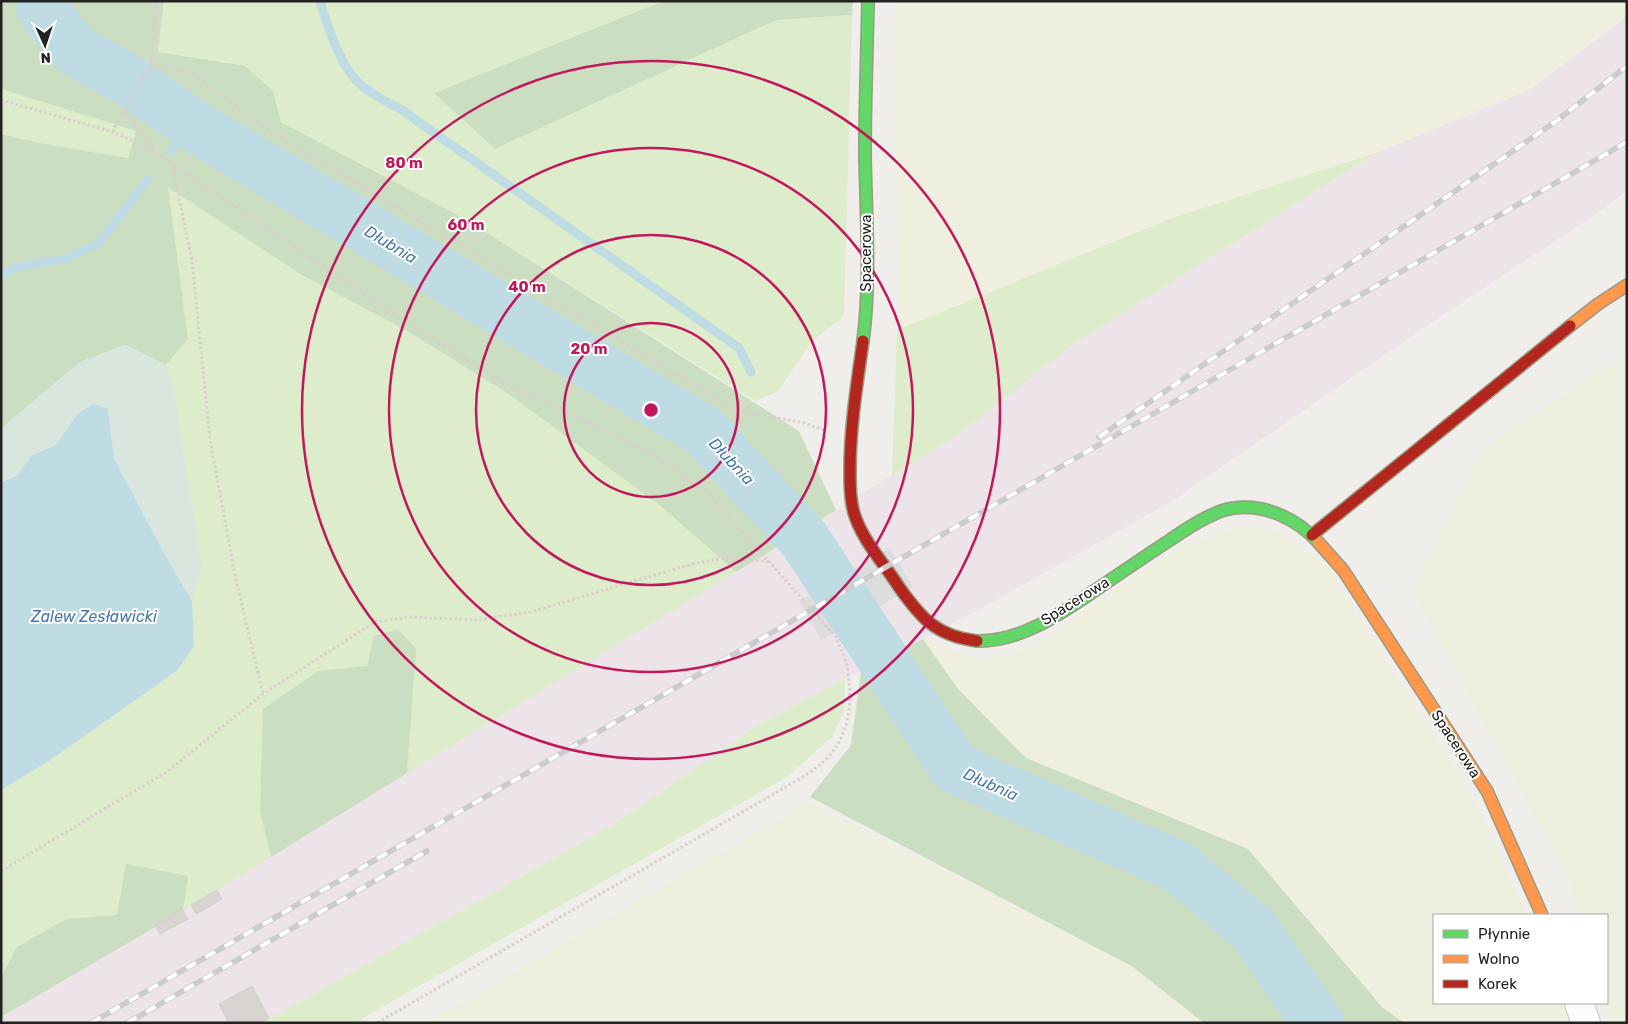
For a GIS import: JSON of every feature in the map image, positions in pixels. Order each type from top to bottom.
[{"type":"street","name":"Spacerowa","points":[[868,1],[865,134],[867,273],[865,322],[850,440],[850,483],[852,505],[856,520],[867,540],[923,619],[945,633],[961,639],[1004,638],[1036,626],[1063,612],[1188,528],[1211,516],[1233,508],[1260,509],[1284,515],[1312,535],[1343,570],[1487,792],[1542,914]]},
{"type":"street","points":[[1312,535],[1598,304],[1627,285]]},
{"type":"street","points":[[1579,1004],[1586,1023]]},
{"type":"path","points":[[151,68],[156,1]]},
{"type":"path","points":[[113,132],[146,72],[151,68],[189,71],[268,132],[736,410],[804,422],[850,440]]},
{"type":"path","points":[[1,100],[113,132],[155,152],[406,322],[505,383],[651,453],[708,493],[836,637],[847,664],[850,700],[848,723],[839,743],[828,757],[815,768],[784,788],[377,1023]]},
{"type":"path","points":[[124,110],[155,152]]},
{"type":"path","points":[[172,163],[192,261],[210,440],[236,580],[263,694]]},
{"type":"path","points":[[1,871],[168,771],[263,694],[375,622],[411,617],[476,620],[531,612],[692,564],[730,557],[771,562]]},
{"type":"shaded area","points":[[1627,16],[1627,191],[1580,225],[1453,308],[1172,501],[978,610],[766,720],[616,823],[262,1023],[1,1023],[1,1017],[183,911],[522,701],[958,435],[1072,345],[1376,153],[1529,90]]},
{"type":"shaded area","points":[[126,345],[166,365],[173,385],[202,565],[192,601],[161,548],[114,458],[108,409],[78,413],[56,445],[32,455],[17,476],[1,482],[1,429],[80,362]]},
{"type":"green space","points":[[1,1],[164,1],[158,52],[245,66],[273,91],[281,122],[467,220],[799,431],[836,510],[736,572],[662,507],[507,393],[409,332],[300,274],[168,187],[188,339],[166,365],[126,345],[80,362],[1,429],[1,134],[39,143],[128,158],[136,131],[1,89]]},
{"type":"green space","points":[[164,1],[663,1],[434,93],[495,149],[776,20],[852,15],[844,317],[813,340],[777,392],[755,401],[467,220],[281,122],[273,91],[158,52]]},
{"type":"green space","points":[[663,1],[853,1],[852,15],[776,20],[495,149],[434,93]]},
{"type":"green space","points":[[896,1],[1627,1],[1627,16],[1529,90],[1376,153],[1172,218],[897,330]]},
{"type":"green space","points":[[1,89],[136,131],[128,158],[39,143],[1,134]]},
{"type":"green space","points":[[1376,153],[1072,345],[958,435],[892,476],[897,330],[1172,218]]},
{"type":"green space","points":[[168,186],[300,274],[409,332],[507,393],[662,507],[736,572],[407,773],[415,649],[367,666],[318,671],[260,811],[271,857],[183,911],[66,919],[17,947],[1,977],[1,790],[49,761],[178,670],[194,646],[192,601],[202,565],[173,385],[166,365],[188,339]]},
{"type":"green space","points":[[1627,355],[1627,1023],[1609,1023],[1602,1004],[1608,1004],[1608,914],[1579,914],[1570,881],[1412,590],[1484,447]]},
{"type":"green space","points":[[1238,527],[1279,531],[1327,566],[1473,798],[1527,914],[1433,914],[1433,1004],[1565,1004],[1572,1023],[1404,1023],[1382,1007],[1248,849],[1026,758],[958,689],[923,639],[973,658],[1009,656],[1046,638],[1173,550]]},
{"type":"green space","points":[[398,629],[416,649],[407,773],[271,857],[260,811],[263,709],[318,671],[367,666],[374,636]]},
{"type":"green space","points":[[923,639],[958,689],[1026,758],[1248,849],[1382,1007],[1404,1023],[1204,1023],[1133,967],[810,797],[851,745],[861,671]]},
{"type":"green space","points":[[845,679],[844,711],[833,736],[787,777],[361,1019],[358,1023],[262,1023],[616,823],[766,720]]},
{"type":"green space","points":[[809,802],[1138,969],[1206,1023],[426,1023]]},
{"type":"green space","points":[[126,864],[188,876],[183,911],[1,1017],[1,977],[17,947],[66,919],[117,915]]},
{"type":"water","name":"Zalew Zesławicki","points":[[94,404],[108,409],[114,458],[161,548],[192,601],[194,646],[178,670],[49,761],[1,790],[1,482],[17,476],[32,455],[56,445],[78,413]]},
{"type":"pier","points":[[890,548],[913,587],[821,640],[799,601]]},
{"type":"building","points":[[217,890],[222,899],[196,914],[191,905]]},
{"type":"building","points":[[182,909],[188,919],[160,934],[155,925]]},
{"type":"building","points":[[252,986],[269,1018],[261,1023],[229,1023],[219,1004]]},
{"type":"waterway","name":"Dłubnia","points":[[43,1],[42,8],[75,50],[130,81],[191,124],[704,431],[804,539],[955,768],[1179,867],[1254,930],[1318,1023]]},
{"type":"waterway","points":[[320,1],[339,53],[350,72],[361,85],[402,110],[739,348],[751,372]]},
{"type":"waterway","points":[[171,151],[191,124]]},
{"type":"waterway","points":[[1,275],[15,267],[65,259],[99,243],[148,179]]},
{"type":"railway","points":[[1099,437],[1555,122],[1627,66]]},
{"type":"railway","points":[[91,1023],[1627,142]]},
{"type":"railway","points":[[127,1023],[427,851]]},
{"type":"traffic: fast","points":[[863,341],[867,295],[865,154],[868,1]]},
{"type":"traffic: fast","points":[[977,641],[1011,636],[1043,623],[1192,526],[1226,509],[1246,507],[1269,511],[1301,526],[1318,542]]},
{"type":"traffic: slow","points":[[1570,326],[1598,304],[1627,285]]},
{"type":"traffic: slow","points":[[1318,542],[1343,570],[1487,791],[1542,914]]},
{"type":"traffic: jam","points":[[1312,535],[1570,326]]},
{"type":"traffic: jam","points":[[863,341],[854,406],[850,454],[851,495],[856,519],[876,554],[915,608],[940,630],[963,639],[977,641]]}]
